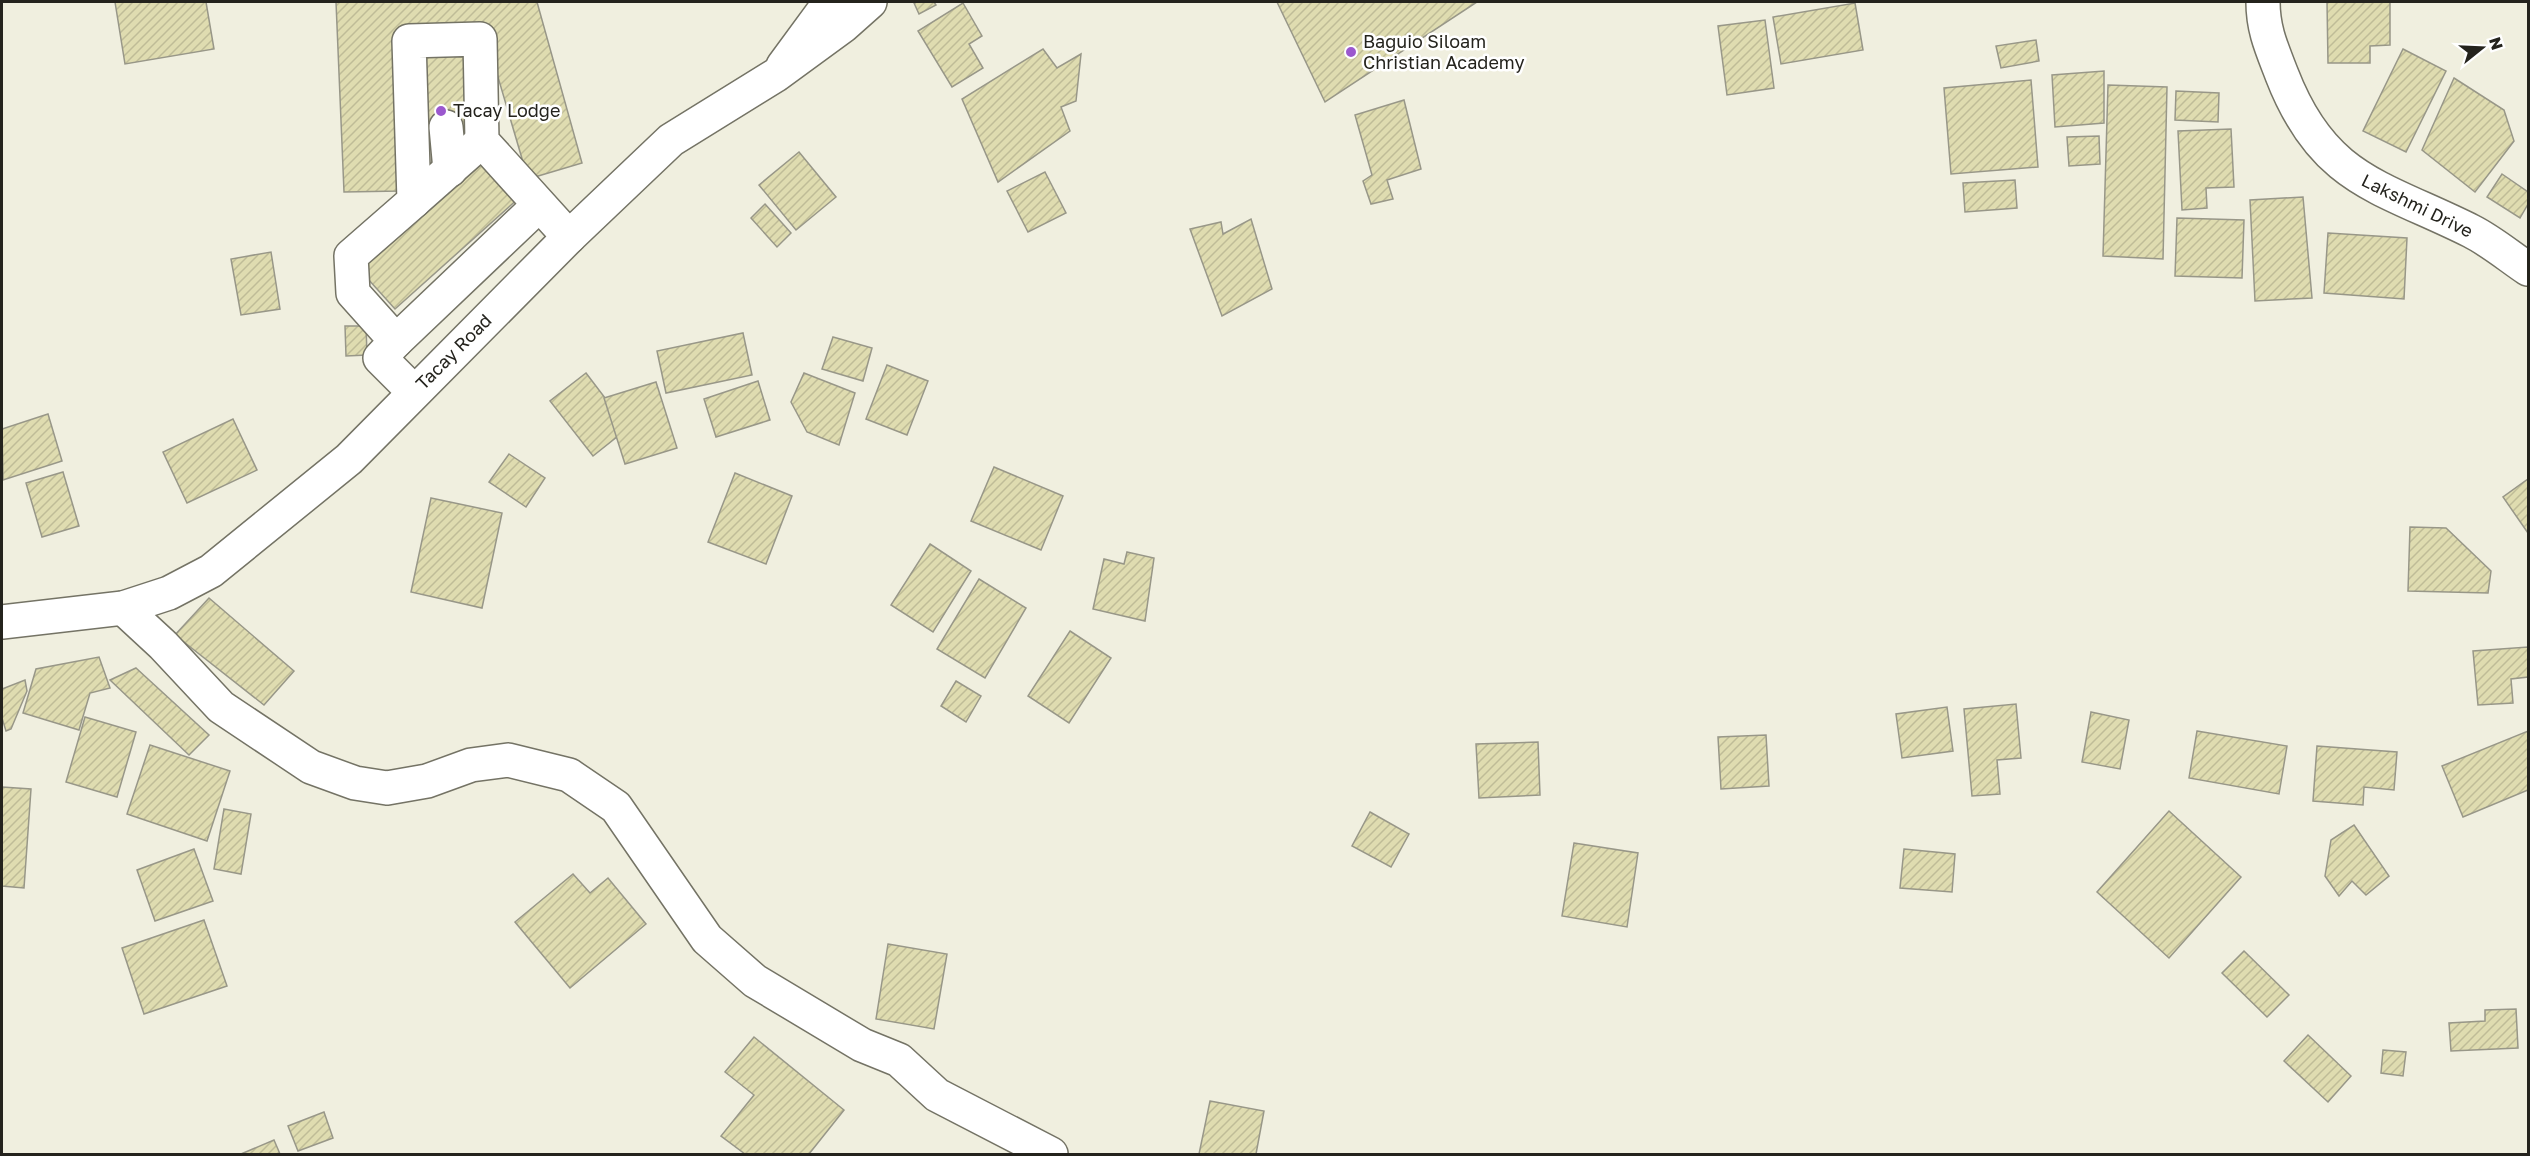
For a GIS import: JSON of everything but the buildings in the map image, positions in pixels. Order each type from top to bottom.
[{"type":"street","points":[[776,75],[830,2]]},
{"type":"street","name":"Tacay Road","points":[[2,622],[20,622],[123,608],[169,593],[211,571],[350,459],[569,237],[671,140],[776,75],[843,26],[870,2]]},
{"type":"street","name":"Lakshmi Drive","points":[[2263,2],[2263,26],[2293,104],[2329,156],[2355,176],[2474,232],[2529,269]]},
{"type":"street","points":[[414,201],[409,41],[480,39],[482,141],[569,237]]},
{"type":"street","points":[[446,127],[450,170]]},
{"type":"street","points":[[396,341],[353,293],[351,256],[482,141]]},
{"type":"street","points":[[414,392],[380,358],[539,205]]},
{"type":"street","points":[[123,608],[163,645],[221,707],[311,767],[355,783],[387,788],[427,781],[471,765],[508,760],[568,775],[616,807],[707,939],[755,981],[862,1045],[898,1060],[937,1095],[1051,1155]]},
{"type":"place","name":"Baguio Siloam Christian Academy","points":[[1351,52]]},
{"type":"place","name":"Tacay Lodge","points":[[441,111]]}]
